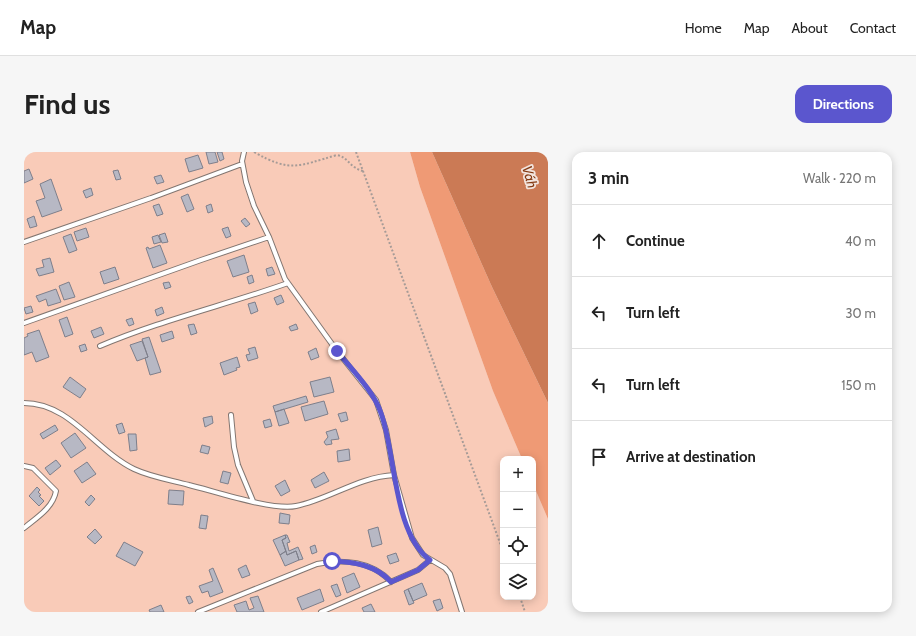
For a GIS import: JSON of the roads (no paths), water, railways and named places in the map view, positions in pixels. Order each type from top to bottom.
[{"type":"lane","points":[[244,152],[242,164],[254,206],[288,283],[337,351],[376,400],[386,430],[394,475],[412,538],[417,548],[430,560],[444,568],[450,574],[462,612]]},
{"type":"lane","points":[[24,242],[151,198],[242,164]]},
{"type":"lane","points":[[24,323],[269,237]]},
{"type":"lane","points":[[100,346],[181,317],[242,299],[288,283]]},
{"type":"lane","points":[[24,402],[50,407],[134,469],[253,501],[284,507],[296,506],[371,478],[394,475]]},
{"type":"lane","points":[[231,415],[234,447],[238,465],[253,501]]},
{"type":"lane","points":[[24,466],[33,468],[56,491],[55,498],[50,506],[24,528]]},
{"type":"lane","points":[[321,612],[418,570],[430,560]]},
{"type":"lane","points":[[198,612],[317,564],[332,561],[345,561],[372,568],[380,571],[391,582]]},
{"type":"water","name":"Váh","points":[[432,152],[548,152],[548,403],[492,287]]}]
